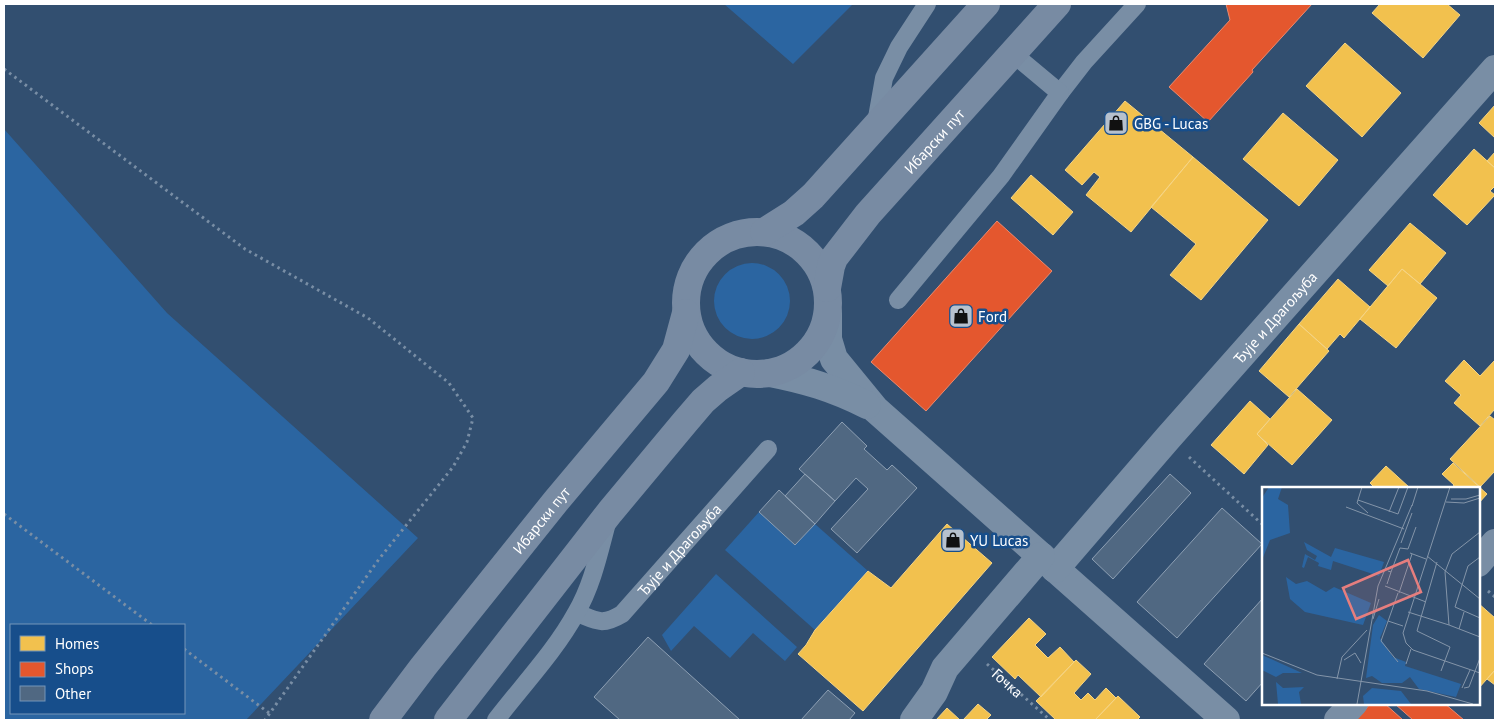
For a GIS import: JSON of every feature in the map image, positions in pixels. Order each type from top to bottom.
[{"type":"main road","points":[[764,232],[794,214],[813,196],[986,4]]},
{"type":"main road","name":"Ибарски пут","points":[[828,300],[831,266],[834,258],[868,214],[1057,4]]},
{"type":"main road","points":[[746,232],[764,232],[779,235],[793,241],[805,250],[815,260],[822,273],[828,300],[824,330],[815,346],[802,359],[787,368],[770,373],[741,372],[725,367],[710,357],[699,344],[691,329],[686,313],[686,294],[691,276],[700,260],[712,247],[728,238],[746,232]]},
{"type":"main road","name":"Ибарски пут","points":[[383,720],[556,501],[656,382],[676,350],[686,313]]},
{"type":"main road","points":[[448,720],[610,512],[703,402],[718,388],[741,372]]},
{"type":"street","name":"Ђује и Драгољуба","points":[[914,720],[934,692],[945,668],[1168,438],[1495,69]]},
{"type":"street","points":[[828,300],[828,339],[834,359],[875,408],[1226,720]]},
{"type":"street","points":[[770,373],[822,385],[875,408]]},
{"type":"street","points":[[1479,562],[1495,543]]},
{"type":"street","points":[[1338,720],[1353,704]]},
{"type":"lane","points":[[876,125],[884,78],[899,47],[927,4]]},
{"type":"lane","points":[[898,300],[1002,176],[1084,62],[1137,4]]},
{"type":"lane","points":[[1012,53],[1060,93]]},
{"type":"lane","name":"Ђује и Драгољуба","points":[[577,613],[596,621],[610,621],[622,614],[768,449]]},
{"type":"lane","points":[[496,720],[559,640],[577,613],[588,588],[610,512]]},
{"type":"path","points":[[4,68],[245,249],[368,318],[449,383],[473,418],[467,442],[453,467],[379,559],[265,720]]},
{"type":"path","points":[[1168,438],[1262,524]]},
{"type":"path","points":[[4,514],[151,624]]},
{"type":"path","name":"Гочка","points":[[966,645],[1050,720]]},
{"type":"path","points":[[185,650],[270,713]]},
{"type":"shaded area","points":[[724,4],[853,4],[793,64]]},
{"type":"shaded area","points":[[4,129],[167,313],[418,538],[246,720],[4,720]]},
{"type":"shaded area","points":[[752,263],[766,266],[779,274],[787,287],[790,301],[787,315],[779,328],[766,336],[752,339],[738,336],[725,328],[717,315],[714,301],[717,287],[725,274],[738,266]]},
{"type":"shaded area","points":[[759,512],[815,524],[868,571],[815,630],[725,550]]},
{"type":"shaded area","points":[[716,574],[797,647],[785,661],[753,633],[730,658],[694,626],[671,651],[662,635]]},
{"type":"building: Homes","points":[[1380,4],[1447,4],[1460,15],[1423,58],[1372,13]]},
{"type":"building: Homes","points":[[1345,43],[1401,93],[1362,137],[1306,86]]},
{"type":"building: Homes","points":[[1125,101],[1193,157],[1131,232],[1086,195],[1100,177],[1094,172],[1082,185],[1065,170]]},
{"type":"building: Homes","points":[[1495,105],[1495,138],[1479,123]]},
{"type":"building: Homes","points":[[1283,113],[1338,160],[1299,206],[1243,159]]},
{"type":"building: Homes","points":[[1474,149],[1495,168],[1495,186],[1490,191],[1495,195],[1467,225],[1433,195]]},
{"type":"building: Homes","points":[[1495,152],[1495,168],[1487,161]]},
{"type":"building: Homes","points":[[1193,157],[1268,220],[1201,300],[1170,275],[1196,244],[1151,207]]},
{"type":"building: Homes","points":[[1031,175],[1073,212],[1053,235],[1011,198]]},
{"type":"building: Homes","points":[[1410,223],[1446,253],[1420,284],[1402,269],[1388,286],[1369,270]]},
{"type":"building: Homes","points":[[1402,269],[1437,298],[1396,348],[1360,319]]},
{"type":"building: Homes","points":[[1338,279],[1370,307],[1344,338],[1340,334],[1327,349],[1299,324]]},
{"type":"building: Homes","points":[[1299,324],[1329,351],[1289,397],[1259,371]]},
{"type":"building: Homes","points":[[1464,360],[1480,376],[1495,360],[1495,409],[1480,426],[1454,403],[1461,395],[1445,381]]},
{"type":"building: Homes","points":[[1297,389],[1332,420],[1292,465],[1257,434]]},
{"type":"building: Homes","points":[[1250,401],[1270,419],[1257,434],[1268,445],[1244,474],[1211,445]]},
{"type":"building: Homes","points":[[1490,416],[1495,420],[1495,471],[1480,487],[1450,459]]},
{"type":"building: Homes","points":[[1453,463],[1487,494],[1479,503],[1479,487],[1453,487],[1454,485],[1442,474]]},
{"type":"building: Homes","points":[[1386,466],[1409,487],[1374,487],[1370,483]]},
{"type":"building: Homes","points":[[947,524],[992,563],[863,711],[798,654],[815,630],[868,571],[891,588]]},
{"type":"building: Homes","points":[[1479,604],[1495,618],[1495,670],[1479,688]]},
{"type":"building: Homes","points":[[1029,618],[1046,634],[1035,645],[1048,658],[1060,647],[1074,662],[1041,697],[1018,675],[1015,679],[992,657]]},
{"type":"building: Homes","points":[[1076,660],[1091,674],[1074,693],[1081,700],[1088,693],[1095,700],[1106,688],[1116,698],[1095,720],[1056,720],[1036,701]]},
{"type":"building: Homes","points":[[1495,670],[1495,685],[1487,679]]},
{"type":"building: Homes","points":[[1118,696],[1140,717],[1137,720],[1095,720]]},
{"type":"building: Homes","points":[[978,704],[991,715],[986,720],[963,720]]},
{"type":"building: Homes","points":[[947,708],[960,720],[936,720]]},
{"type":"building: Shops","points":[[1226,4],[1312,4],[1208,122],[1169,87],[1230,20]]},
{"type":"building: Shops","name":"Ford","points":[[997,221],[1052,271],[926,411],[871,362]]},
{"type":"building: Shops","points":[[1370,704],[1385,704],[1403,720],[1356,720]]},
{"type":"building: Shops","points":[[1395,704],[1445,704],[1464,720],[1413,720]]},
{"type":"building: Other","points":[[842,422],[867,446],[864,449],[887,470],[892,465],[917,488],[857,553],[831,529],[868,489],[856,478],[835,501],[799,469]]},
{"type":"building: Other","points":[[805,474],[835,501],[815,524],[785,496]]},
{"type":"building: Other","points":[[1170,474],[1191,493],[1113,579],[1092,559]]},
{"type":"building: Other","points":[[779,490],[815,524],[795,545],[759,512]]},
{"type":"building: Other","points":[[1222,508],[1262,544],[1177,638],[1137,602]]},
{"type":"building: Other","points":[[1262,599],[1262,683],[1246,701],[1204,664]]},
{"type":"building: Other","points":[[648,637],[740,720],[620,720],[594,697]]},
{"type":"building: Other","points":[[828,690],[855,713],[849,720],[801,720]]},
{"type":"place","name":"GBG - Lucas","points":[[1116,123]]},
{"type":"place","name":"Ford","points":[[961,316]]},
{"type":"place","name":"YU Lucas","points":[[953,540]]}]
